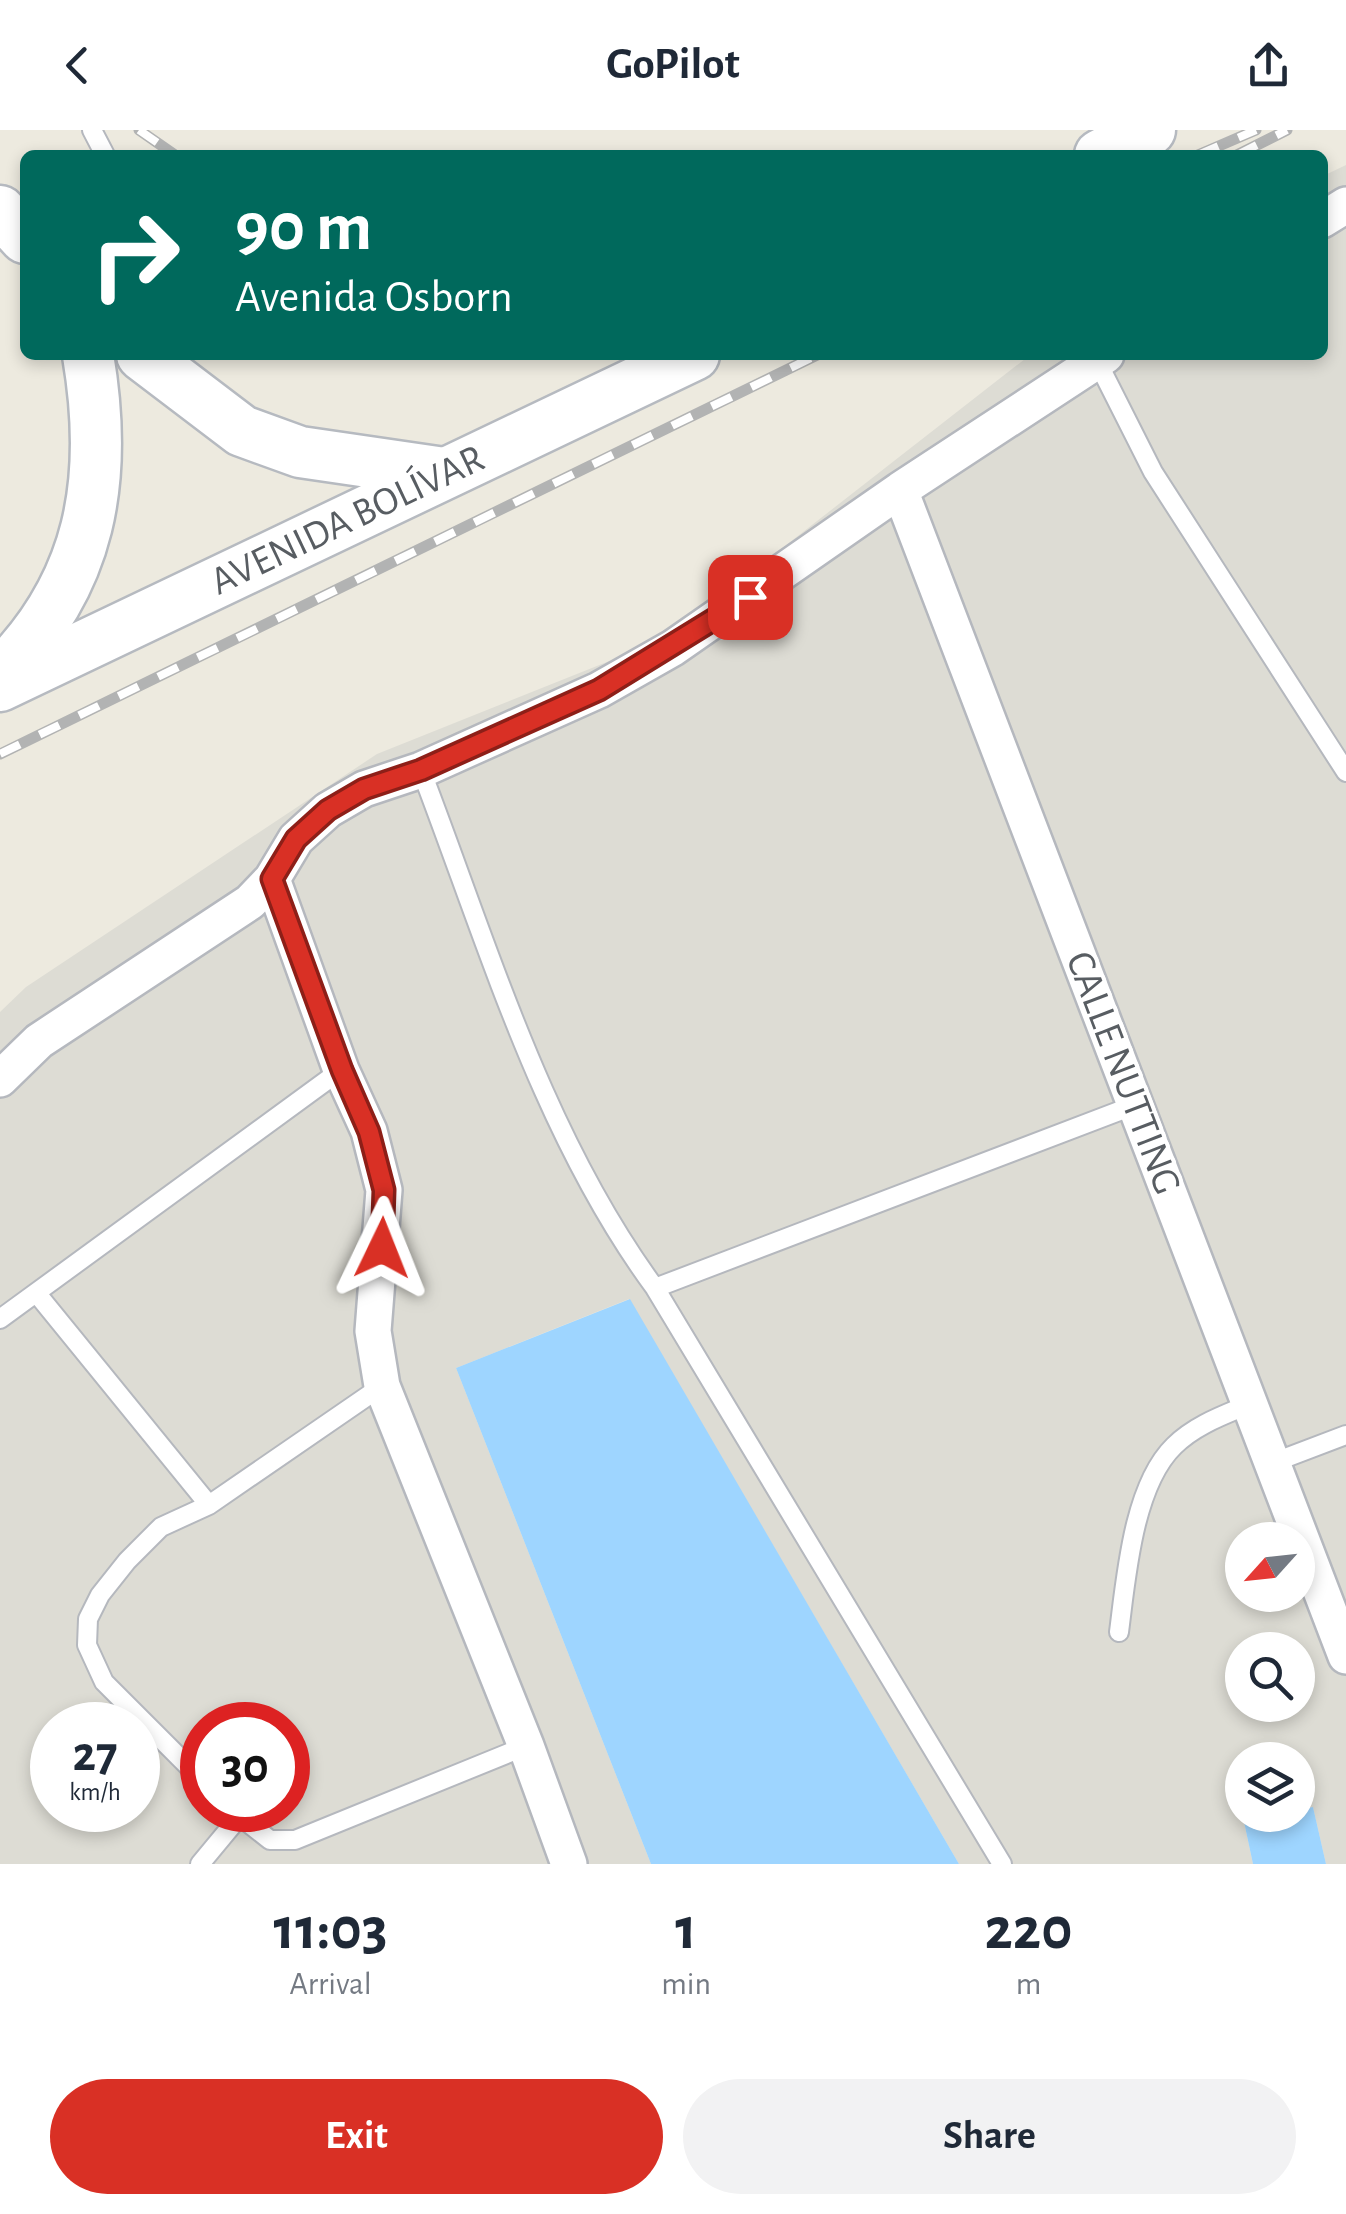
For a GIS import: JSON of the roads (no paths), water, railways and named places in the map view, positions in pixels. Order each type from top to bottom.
[{"type":"main road","points":[[1110,150],[1150,130]]},
{"type":"main road","points":[[0,211],[20,233]]},
{"type":"main road","points":[[0,674],[36,639],[70,579],[93,504],[99,420],[89,360]]},
{"type":"main road","points":[[148,360],[242,432],[300,452],[444,474]]},
{"type":"main road","name":"AVENIDA BOLÍVAR","points":[[0,686],[683,360]]},
{"type":"street","points":[[0,1079],[39,1040],[250,902],[272,879],[296,839],[328,810],[364,789],[421,770],[599,690],[673,648],[900,490],[1098,360]]},
{"type":"street","name":"CALLE NUTTING","points":[[900,490],[1346,1656]]},
{"type":"street","points":[[272,879],[342,1070],[369,1132],[384,1190],[373,1331],[382,1386],[526,1746],[568,1864]]},
{"type":"lane","points":[[1102,360],[1153,472],[1346,772]]},
{"type":"lane","points":[[421,770],[546,1092],[614,1234],[655,1288],[1002,1864]]},
{"type":"lane","points":[[0,1319],[342,1070]]},
{"type":"lane","points":[[655,1288],[1135,1104]]},
{"type":"lane","points":[[38,1295],[208,1505]]},
{"type":"lane","points":[[180,1758],[104,1682],[93,1665],[86,1632],[100,1594],[161,1526],[208,1505],[382,1386]]},
{"type":"lane","points":[[1119,1632],[1130,1547],[1150,1487],[1172,1447],[1208,1422],[1250,1404]]},
{"type":"lane","points":[[1272,1463],[1346,1435]]},
{"type":"lane","points":[[260,1832],[270,1840],[295,1840],[526,1746]]},
{"type":"lane","points":[[200,1864],[223,1832]]},
{"type":"water","points":[[630,1299],[959,1864],[651,1864],[456,1368]]},
{"type":"water","points":[[1315,1816],[1326,1864],[1253,1864],[1246,1832],[1315,1832]]},
{"type":"railway","points":[[139,130],[168,150]]},
{"type":"railway","points":[[1210,150],[1256,130]]},
{"type":"railway","points":[[1247,150],[1287,130]]},
{"type":"railway","points":[[0,754],[807,360]]}]
